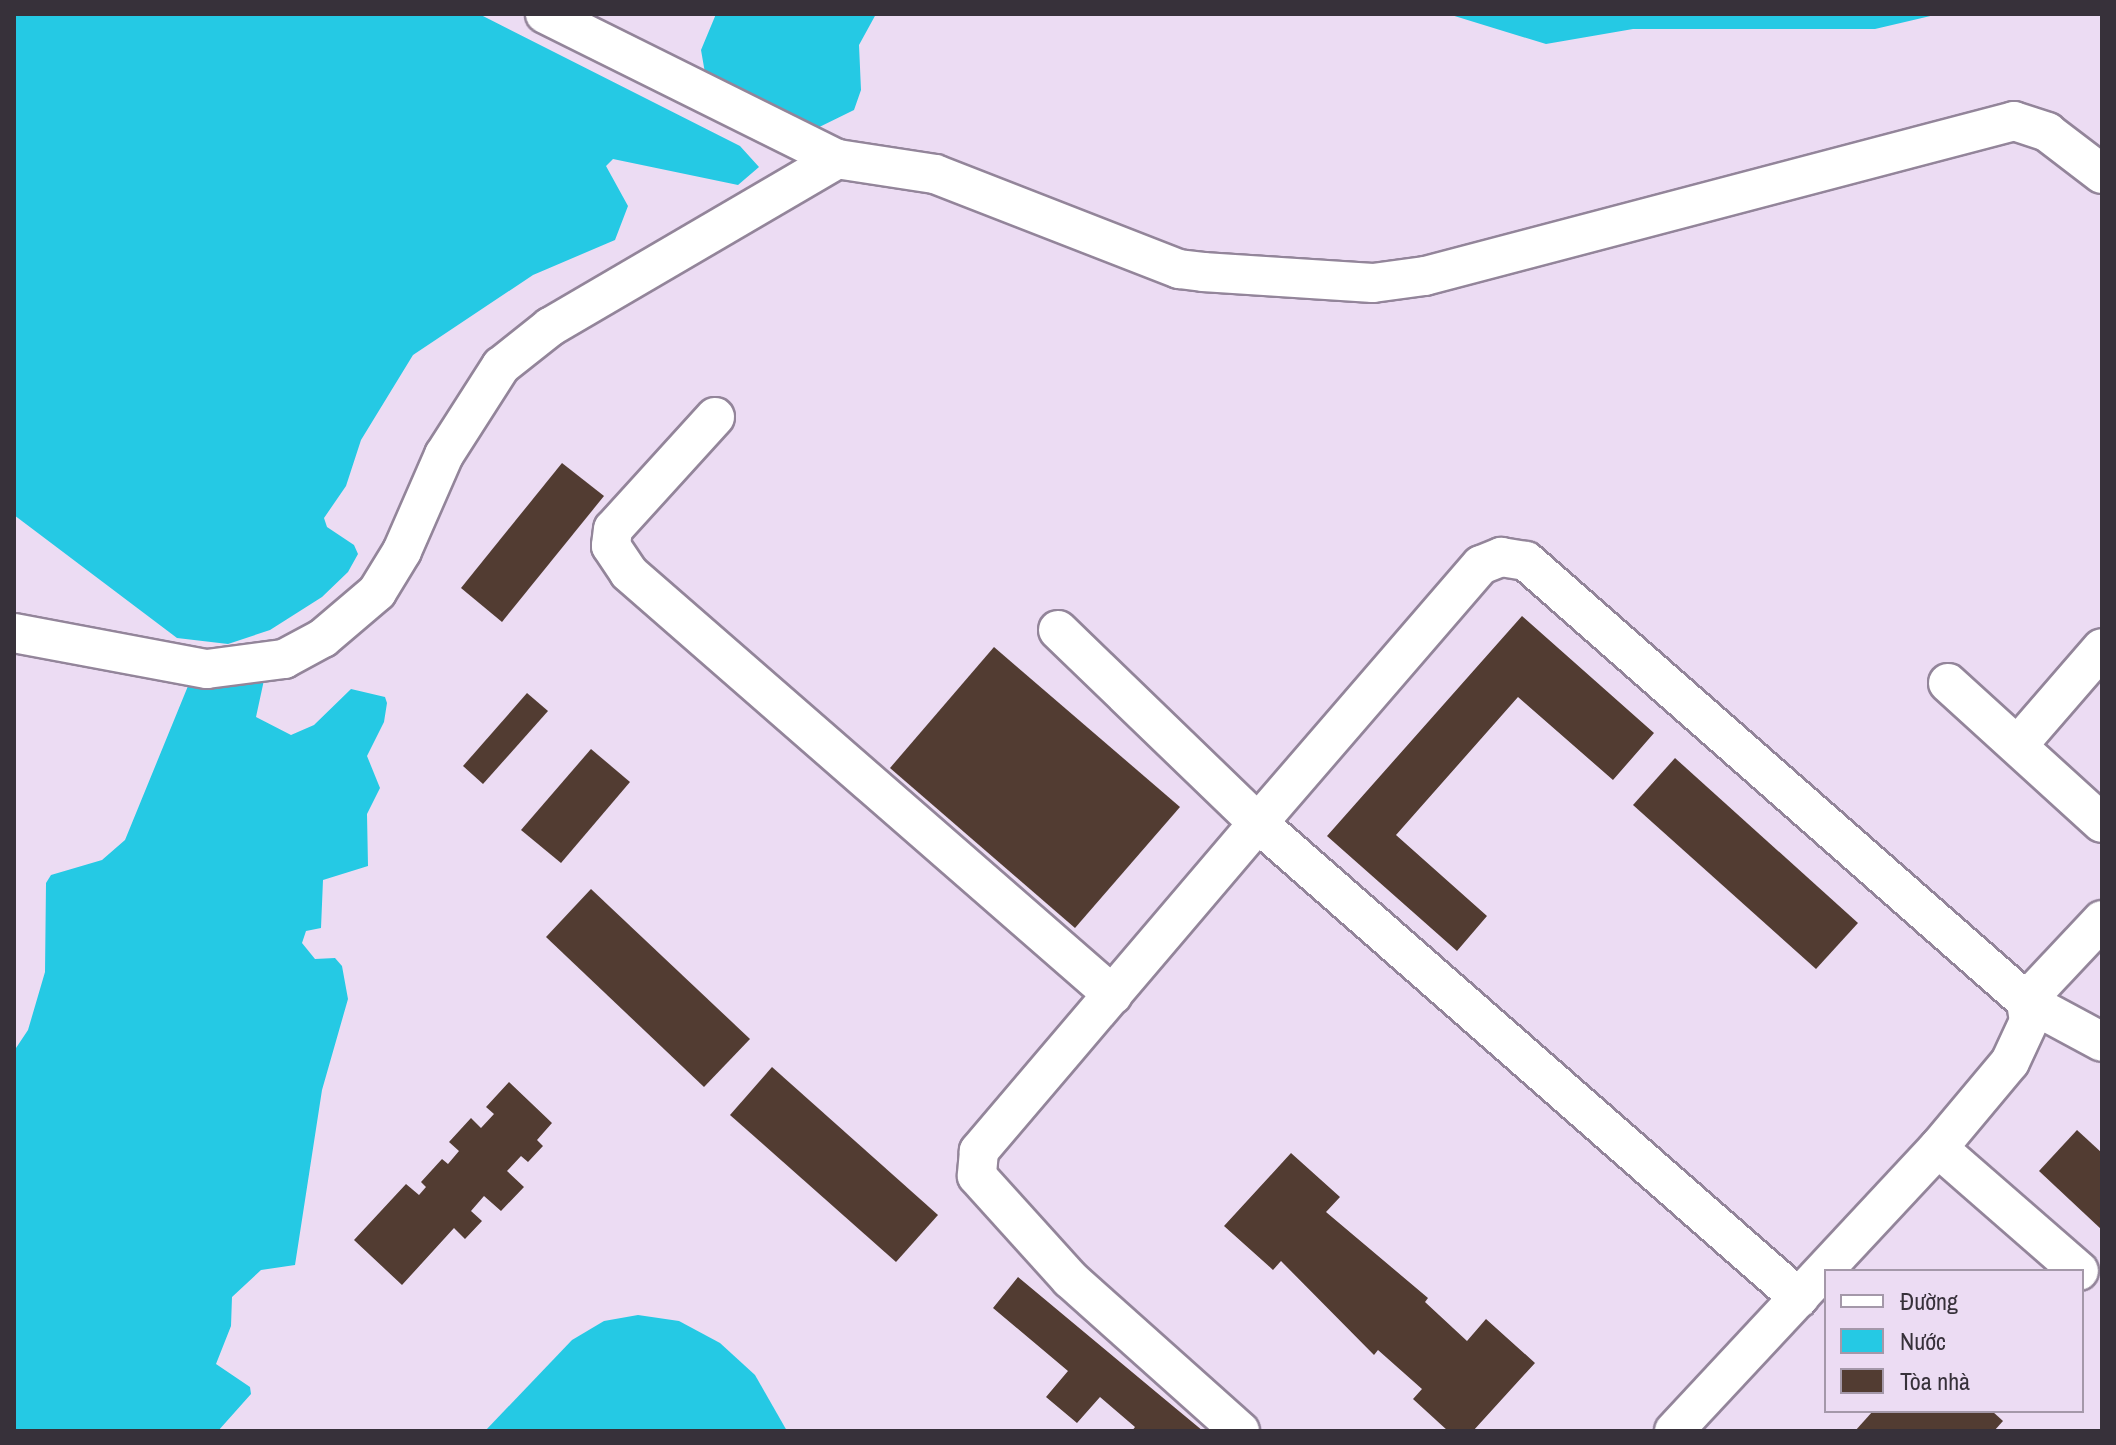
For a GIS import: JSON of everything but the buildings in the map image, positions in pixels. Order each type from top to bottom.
[{"type":"street","points":[[545,14],[837,159],[958,181],[1179,269],[1373,283],[1425,276],[2014,121],[2047,132],[2102,174]]},
{"type":"street","points":[[14,633],[207,669],[284,659],[323,638],[377,592],[402,551],[444,455],[501,366],[550,327],[837,159]]},
{"type":"street","points":[[715,417],[613,529],[611,546],[629,573],[1113,995]]},
{"type":"street","points":[[1240,1431],[1070,1279],[977,1176],[979,1151],[1481,565],[1501,557],[1526,561],[2026,1001],[2102,1042]]},
{"type":"street","points":[[1058,630],[1258,823],[1799,1298]]},
{"type":"street","points":[[2018,745],[2102,648]]},
{"type":"street","points":[[1948,683],[2102,823]]},
{"type":"street","points":[[2026,1001],[2102,920]]},
{"type":"street","points":[[1826,1269],[1938,1148],[2010,1062],[2029,1021],[2026,1001]]},
{"type":"street","points":[[1938,1148],[2077,1269]]},
{"type":"street","points":[[1674,1431],[1824,1271]]},
{"type":"street","points":[[2084,1275],[2102,1291]]},
{"type":"water","points":[[14,14],[479,14],[740,146],[759,167],[738,185],[613,159],[606,166],[628,206],[615,240],[533,275],[413,355],[361,440],[346,486],[324,518],[327,527],[354,545],[358,554],[348,572],[322,597],[270,630],[228,644],[177,638],[14,515]]},
{"type":"water","points":[[716,14],[876,14],[859,45],[861,90],[854,110],[801,136],[705,73],[701,50]]},
{"type":"water","points":[[1448,14],[1939,14],[1875,29],[1633,29],[1546,44]]},
{"type":"water","points":[[264,680],[256,717],[291,735],[314,725],[351,689],[385,697],[387,703],[384,722],[367,756],[380,788],[367,814],[368,866],[323,880],[321,928],[306,931],[302,943],[315,959],[335,958],[342,966],[348,999],[322,1090],[295,1265],[261,1270],[232,1297],[231,1326],[216,1364],[250,1387],[251,1394],[218,1431],[14,1431],[14,1051],[28,1030],[45,972],[46,883],[51,875],[102,860],[125,840],[188,686],[195,681]]},
{"type":"water","points":[[638,1315],[679,1321],[720,1343],[755,1375],[787,1431],[485,1431],[572,1340],[604,1321]]}]
